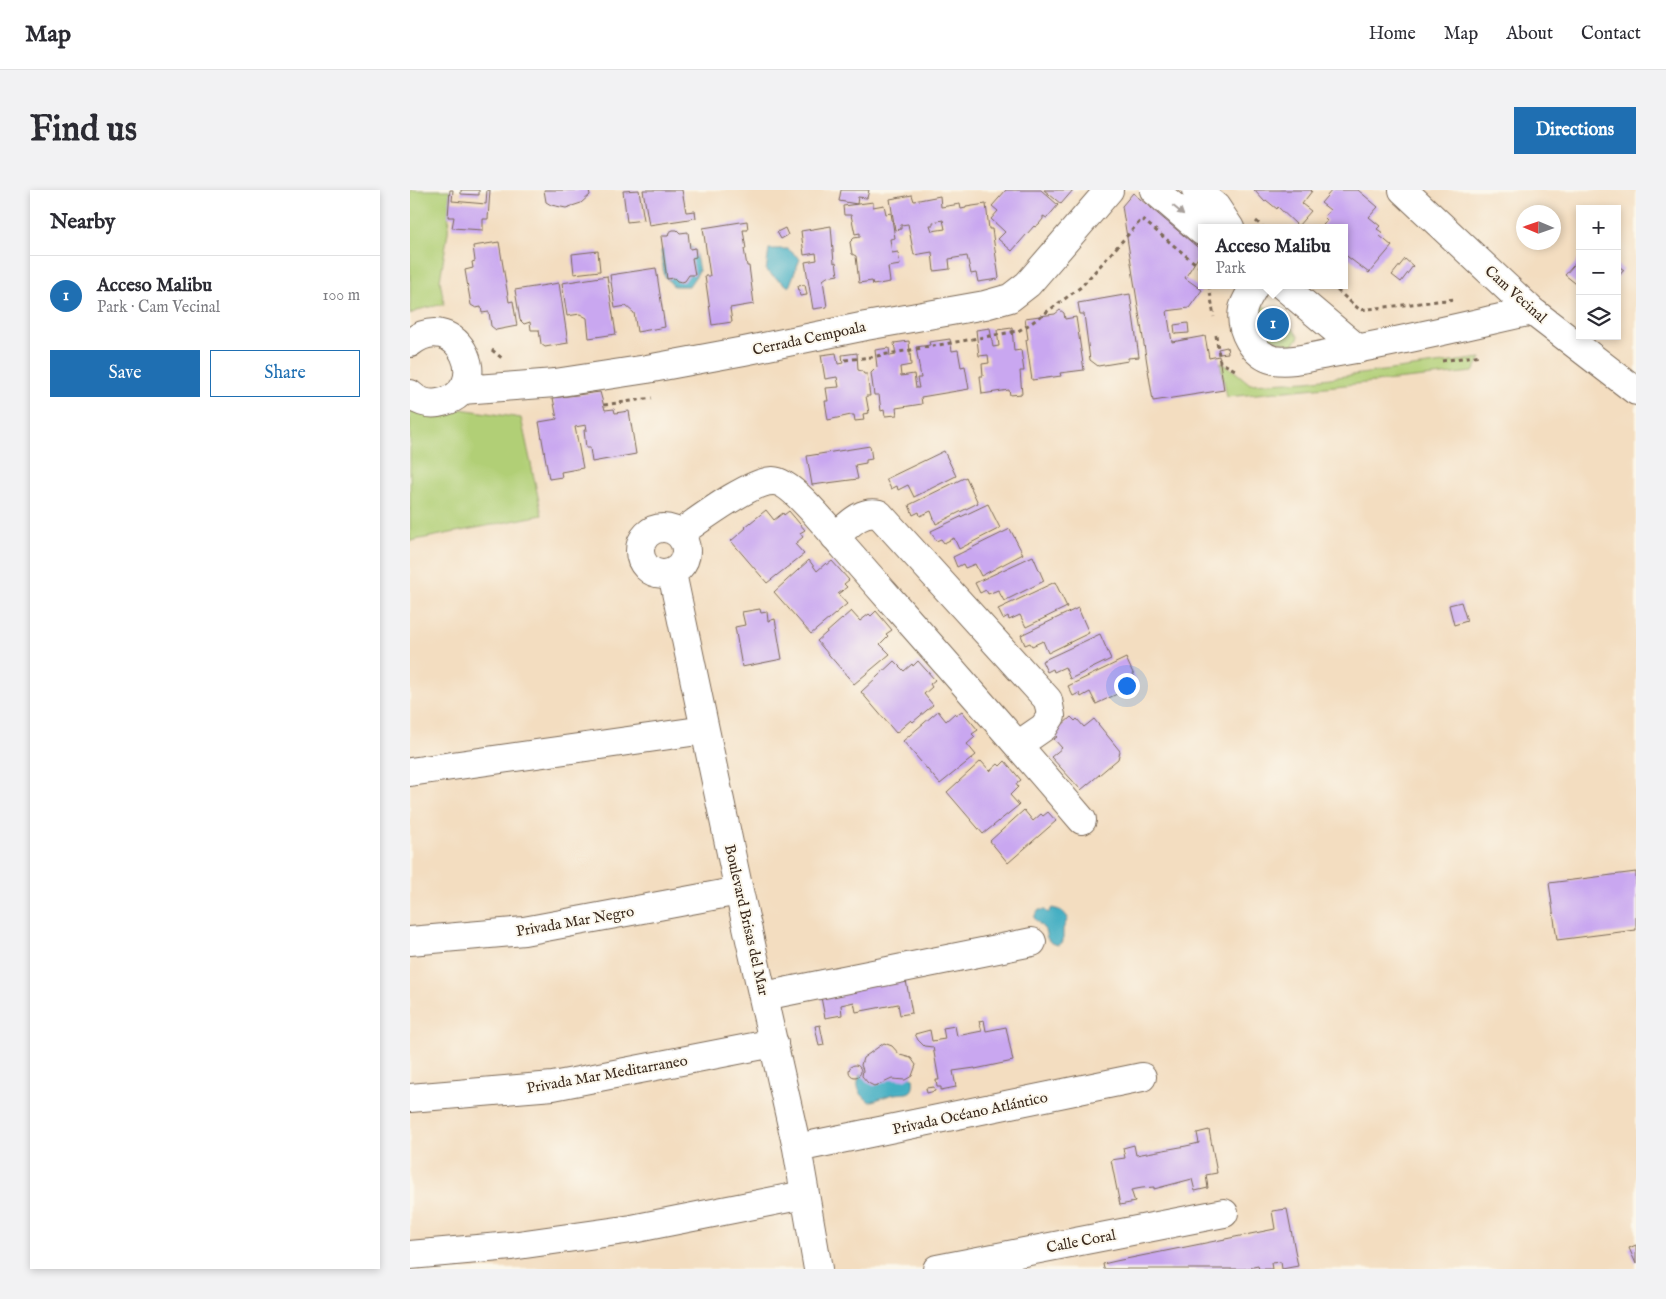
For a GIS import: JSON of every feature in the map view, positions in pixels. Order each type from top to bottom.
[{"type":"street","name":"Cerrada Cempoala","points":[[410,394],[423,402],[433,404],[454,398],[462,390],[555,383],[647,369],[1005,300],[1018,293],[1028,284],[1109,190]]},
{"type":"street","points":[[1154,190],[1198,228]]},
{"type":"street","points":[[1196,190],[1216,207],[1227,224]]},
{"type":"street","name":"Cam Vecinal","points":[[1402,190],[1532,311],[1636,391]]},
{"type":"street","points":[[1253,289],[1244,308],[1242,320],[1246,334],[1254,347],[1266,357],[1286,361],[1358,349],[1532,311]]},
{"type":"street","points":[[1287,289],[1358,349]]},
{"type":"street","points":[[410,343],[428,334],[437,334],[454,340],[466,354],[468,363],[469,372],[462,390]]},
{"type":"street","points":[[679,534],[754,485],[774,481],[788,486],[1018,745],[1082,820]]},
{"type":"street","points":[[834,537],[859,516],[879,514],[1048,700],[1050,716],[1044,727],[1018,745]]},
{"type":"street","points":[[660,528],[670,529],[679,534],[685,543],[686,555],[681,566],[672,572],[662,574],[653,572],[645,566],[641,557],[641,547],[644,538],[660,528]]},
{"type":"street","name":"Boulevard Brisas del Mar","points":[[672,572],[739,891],[797,1148],[818,1269]]},
{"type":"street","points":[[410,772],[705,730]]},
{"type":"street","name":"Privada Mar Negro","points":[[410,941],[524,931],[739,891]]},
{"type":"street","points":[[764,996],[1032,942]]},
{"type":"street","name":"Privada Mar Meditarraneo","points":[[410,1098],[553,1086],[774,1043]]},
{"type":"street","name":"Privada Océano Atlántico","points":[[797,1148],[1142,1077]]},
{"type":"street","points":[[410,1255],[511,1246],[632,1229],[804,1195]]},
{"type":"street","name":"Calle Coral","points":[[937,1269],[1224,1214]]},
{"type":"path","points":[[1336,289],[1360,310],[1464,298]]},
{"type":"path","points":[[485,345],[507,362]]},
{"type":"green space","points":[[410,190],[450,190],[448,232],[440,280],[444,304],[421,309],[410,314]]},
{"type":"green space","points":[[1263,306],[1284,317],[1299,337],[1293,345],[1270,339],[1257,330],[1253,310]]},
{"type":"green space","points":[[1481,358],[1473,372],[1227,397],[1220,362],[1250,384],[1307,381]]},
{"type":"green space","points":[[410,406],[454,408],[521,418],[542,515],[410,541]]},
{"type":"water","points":[[687,244],[695,250],[699,271],[689,286],[673,286],[664,275],[661,251],[666,246]]},
{"type":"water","points":[[769,249],[788,249],[800,259],[789,287],[766,271]]},
{"type":"water","points":[[1052,908],[1065,913],[1068,918],[1063,929],[1063,942],[1058,945],[1051,943],[1047,938],[1045,930],[1034,917],[1039,910],[1045,910],[1048,913]]},
{"type":"water","points":[[870,1068],[906,1073],[913,1078],[912,1089],[907,1093],[890,1095],[870,1102],[861,1094],[858,1080]]},
{"type":"building","points":[[450,190],[453,190],[452,201],[486,204],[487,190],[490,190],[488,219],[483,219],[483,230],[452,228],[454,217],[448,217]]},
{"type":"building","points":[[461,190],[479,190],[479,195],[461,194]]},
{"type":"building","points":[[544,190],[589,190],[590,195],[581,203],[566,208],[546,202]]},
{"type":"building","points":[[639,190],[644,220],[627,222],[623,191]]},
{"type":"building","points":[[643,190],[682,190],[686,212],[695,211],[696,218],[649,225]]},
{"type":"building","points":[[841,190],[869,190],[867,198],[858,197],[857,204],[839,201]]},
{"type":"building","points":[[1006,190],[1041,190],[1058,205],[1047,218],[1043,216],[1039,224],[1034,226],[1012,251],[998,239],[1005,232],[991,219],[998,211],[992,206]]},
{"type":"building","points":[[1044,190],[1073,190],[1061,204]]},
{"type":"building","points":[[1254,190],[1312,191],[1302,204],[1311,211],[1300,224],[1296,224],[1278,207],[1277,209],[1266,200],[1265,202]]},
{"type":"building","points":[[1332,190],[1358,190],[1378,207],[1369,217],[1380,226],[1377,229],[1383,233],[1380,236],[1392,246],[1369,273],[1348,257],[1348,224],[1324,224],[1327,220],[1324,217],[1330,210],[1321,203]]},
{"type":"building","points":[[1133,193],[1198,248],[1198,257],[1185,278],[1202,290],[1189,308],[1167,311],[1172,342],[1205,336],[1209,358],[1219,356],[1224,390],[1153,401],[1122,206]]},
{"type":"building","points":[[912,195],[914,201],[940,196],[941,207],[960,204],[961,209],[986,204],[989,229],[992,229],[999,278],[978,282],[976,273],[971,274],[967,256],[949,259],[950,269],[934,271],[932,252],[914,255],[908,224],[901,225],[901,229],[895,230],[890,199]],"holes":[[[943,220],[945,229],[932,231],[930,225],[933,225],[933,222]]]},
{"type":"building","points":[[873,202],[873,207],[884,205],[886,214],[891,213],[895,238],[890,239],[892,253],[898,252],[900,265],[888,267],[890,282],[873,285],[872,281],[859,283],[856,256],[852,254],[850,242],[854,238],[860,237],[860,233],[855,234],[851,215],[844,215],[843,206]]},
{"type":"building","points":[[747,221],[748,230],[743,230],[746,249],[744,249],[747,266],[749,266],[754,304],[730,308],[732,322],[712,325],[705,276],[710,276],[703,228]]},
{"type":"building","points":[[831,226],[834,263],[836,262],[838,275],[827,277],[823,280],[827,307],[813,309],[805,262],[817,260],[816,253],[804,255],[801,231]]},
{"type":"building","points":[[785,228],[788,235],[781,239],[777,232]]},
{"type":"building","points":[[677,230],[680,233],[688,232],[690,249],[695,248],[696,257],[692,258],[695,275],[689,275],[682,282],[674,278],[667,279],[661,236],[668,236],[669,232]]},
{"type":"building","points":[[499,242],[509,302],[513,301],[517,326],[496,330],[491,326],[489,312],[482,313],[481,307],[476,308],[471,305],[465,270],[473,268],[472,262],[475,261],[473,246]]},
{"type":"building","points":[[598,251],[600,271],[574,274],[572,254]]},
{"type":"building","points":[[1405,259],[1413,266],[1401,282],[1392,275]]},
{"type":"building","points":[[1576,263],[1576,284],[1565,275]]},
{"type":"building","points":[[656,268],[665,327],[637,332],[634,313],[626,306],[615,308],[610,275]]},
{"type":"building","points":[[607,276],[616,334],[589,338],[587,318],[580,314],[567,316],[562,283]]},
{"type":"building","points":[[559,283],[568,343],[545,347],[541,344],[539,330],[531,330],[530,322],[524,324],[520,320],[515,290]]},
{"type":"building","points":[[805,285],[807,295],[800,296],[798,286]]},
{"type":"building","points":[[1130,294],[1139,357],[1128,358],[1128,361],[1098,366],[1090,360],[1084,314],[1080,314],[1078,303]]},
{"type":"building","points":[[1060,310],[1064,313],[1065,319],[1076,317],[1084,370],[1060,373],[1061,376],[1032,380],[1025,318],[1055,314]]},
{"type":"building","points":[[1188,323],[1189,333],[1175,334],[1174,325]]},
{"type":"building","points":[[990,328],[993,347],[999,346],[997,330],[1012,328],[1014,351],[1021,350],[1024,371],[1020,371],[1022,394],[1010,395],[1009,390],[982,394],[980,376],[983,376],[982,364],[989,363],[988,355],[979,356],[976,330]]},
{"type":"building","points":[[950,339],[952,351],[958,350],[961,367],[965,366],[969,389],[921,397],[922,404],[896,408],[897,415],[885,416],[884,410],[881,411],[879,395],[874,395],[871,373],[877,367],[875,350],[889,348],[890,356],[896,355],[894,343],[909,341],[911,365],[900,367],[901,376],[914,374],[916,388],[919,388],[917,378],[921,378],[916,347],[930,345],[929,342]]},
{"type":"building","points":[[1227,347],[1228,353],[1219,354],[1218,349]]},
{"type":"building","points":[[836,353],[838,364],[843,363],[842,355],[857,353],[858,370],[867,374],[870,396],[866,396],[869,413],[863,414],[864,420],[855,421],[854,415],[851,415],[828,420],[825,401],[828,401],[826,388],[839,387],[837,377],[825,379],[821,355]]},
{"type":"building","points":[[600,392],[605,410],[614,409],[615,413],[629,411],[636,454],[592,462],[590,448],[586,448],[584,430],[587,430],[586,425],[575,427],[583,468],[561,472],[562,477],[549,479],[539,422],[557,419],[553,398]]},
{"type":"building","points":[[870,446],[872,459],[866,460],[866,463],[855,465],[858,479],[812,485],[807,456]]},
{"type":"building","points":[[944,451],[956,476],[914,497],[908,485],[898,490],[897,486],[891,489],[886,479]]},
{"type":"building","points":[[966,477],[978,503],[936,524],[931,511],[920,516],[919,512],[913,515],[909,505]]},
{"type":"building","points":[[988,504],[1000,528],[959,549],[954,538],[944,543],[941,539],[936,541],[931,531]]},
{"type":"building","points":[[766,510],[774,520],[789,511],[805,530],[800,533],[803,537],[795,544],[804,554],[767,583],[731,541]]},
{"type":"building","points":[[1010,529],[1023,554],[981,576],[975,564],[965,568],[963,564],[957,567],[953,557]]},
{"type":"building","points":[[1033,556],[1044,581],[1004,601],[998,590],[988,594],[986,590],[980,593],[975,583]]},
{"type":"building","points":[[809,560],[817,571],[826,563],[827,565],[832,561],[849,580],[844,584],[847,587],[838,594],[847,604],[811,634],[774,592]]},
{"type":"building","points":[[1055,582],[1067,607],[1026,627],[1020,615],[1009,620],[1008,616],[1003,619],[998,609]]},
{"type":"building","points":[[1461,602],[1467,621],[1454,625],[1449,605]]},
{"type":"building","points":[[1078,608],[1089,633],[1048,653],[1043,641],[1032,646],[1030,643],[1025,645],[1021,635]]},
{"type":"building","points":[[760,609],[761,613],[767,612],[768,621],[775,619],[782,659],[742,667],[735,627],[745,625],[742,612]]},
{"type":"building","points":[[851,611],[860,621],[869,614],[871,616],[876,611],[892,630],[886,634],[888,636],[880,644],[890,654],[854,684],[817,641]]},
{"type":"building","points":[[1100,634],[1111,659],[1070,679],[1065,667],[1054,672],[1053,669],[1047,672],[1042,661]]},
{"type":"building","points":[[1126,658],[1138,684],[1096,704],[1090,692],[1081,697],[1079,693],[1073,696],[1068,686]]},
{"type":"building","points":[[894,661],[904,671],[918,661],[935,680],[930,684],[932,687],[924,694],[933,705],[896,733],[861,692]]},
{"type":"building","points":[[938,711],[946,721],[955,713],[956,715],[962,711],[978,730],[972,734],[975,737],[967,744],[976,755],[940,784],[903,741]]},
{"type":"building","points":[[1071,717],[1075,721],[1077,719],[1084,727],[1094,719],[1120,751],[1118,759],[1081,790],[1051,757],[1062,748],[1054,739],[1057,737],[1053,733]]},
{"type":"building","points":[[981,761],[990,771],[1005,761],[1021,780],[1016,784],[1018,787],[1010,795],[1019,805],[983,834],[947,792]]},
{"type":"building","points":[[1024,810],[1033,821],[1041,814],[1043,816],[1048,812],[1056,821],[1008,863],[990,841]]},
{"type":"building","points":[[1636,872],[1636,930],[1557,940],[1549,883]]},
{"type":"building","points":[[905,975],[912,1013],[900,1015],[898,1004],[856,1012],[854,1002],[841,1005],[842,1015],[825,1018],[820,992]]},
{"type":"building","points":[[984,1020],[986,1031],[1006,1027],[1013,1061],[975,1069],[953,1071],[956,1087],[941,1090],[941,1087],[937,1087],[936,1080],[939,1080],[933,1047],[924,1046],[915,1034],[930,1030],[932,1041],[945,1039],[943,1028],[955,1026],[957,1036],[982,1031],[979,1021]]},
{"type":"building","points":[[820,1025],[824,1045],[819,1046],[815,1026]]},
{"type":"building","points":[[884,1043],[892,1046],[900,1055],[911,1058],[916,1065],[912,1076],[905,1080],[892,1079],[874,1086],[868,1083],[862,1076],[863,1070],[861,1065],[863,1058]]},
{"type":"building","points":[[855,1065],[861,1071],[855,1077],[849,1071]]},
{"type":"building","points":[[934,1087],[935,1091],[927,1093],[926,1088]]},
{"type":"building","points":[[1209,1130],[1217,1173],[1206,1175],[1208,1188],[1195,1191],[1192,1179],[1154,1189],[1154,1187],[1131,1190],[1135,1202],[1120,1205],[1111,1160],[1125,1158],[1123,1148],[1134,1145],[1136,1155],[1186,1146],[1199,1143],[1197,1133]]},
{"type":"building","points":[[1287,1209],[1298,1266],[1282,1269],[1281,1262],[1271,1263],[1272,1269],[1259,1269],[1258,1266],[1244,1269],[1104,1269],[1103,1264],[1275,1229],[1272,1211]]},
{"type":"building","points":[[1636,1245],[1636,1264],[1629,1248]]},
{"type":"place","name":"Acceso Malibu","points":[[1273,324]]}]
